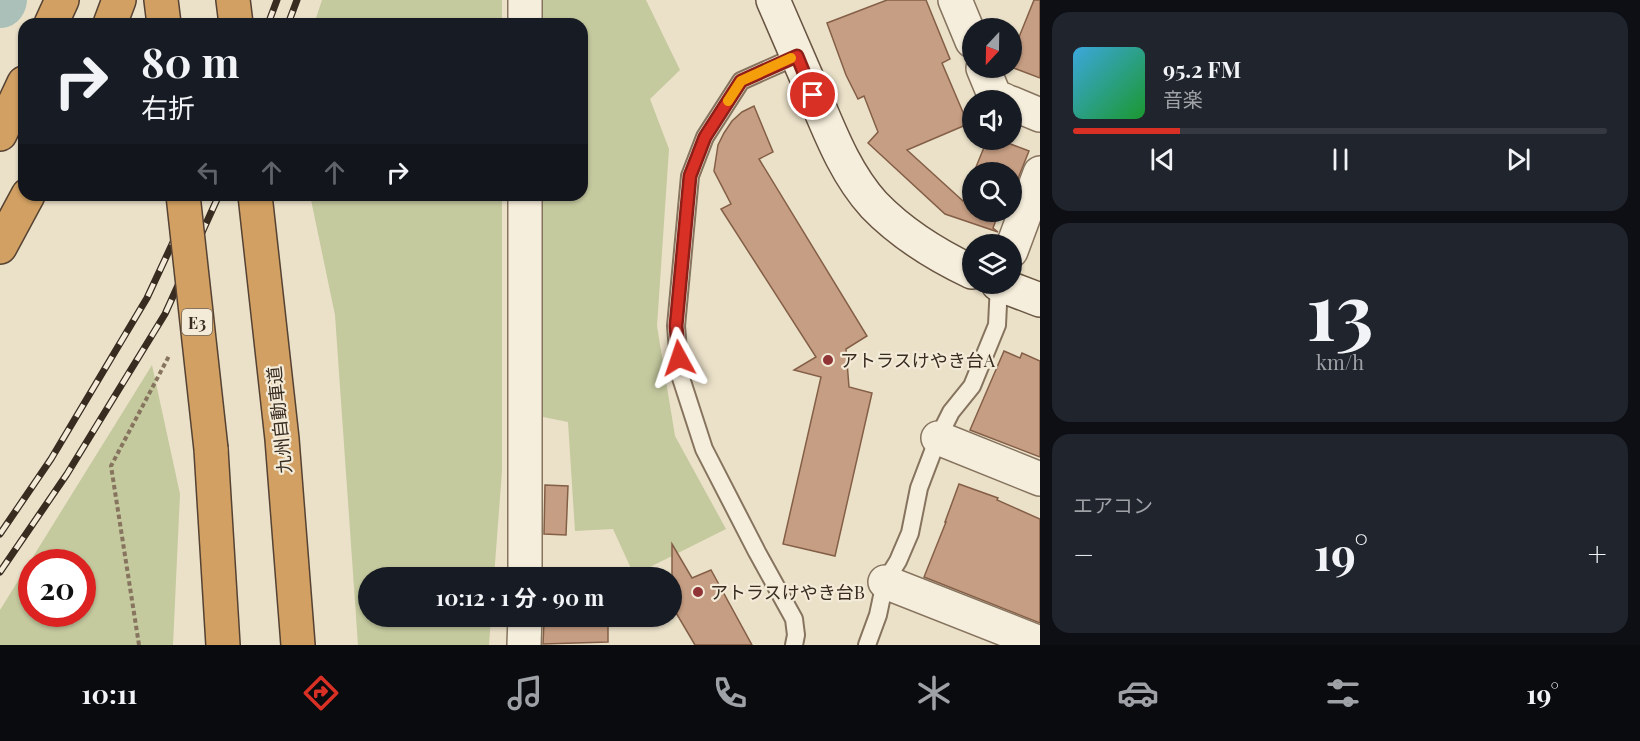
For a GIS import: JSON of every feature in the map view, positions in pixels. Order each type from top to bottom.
[{"type":"highway","points":[[54,18],[62,0]]},
{"type":"highway","points":[[112,18],[119,0]]},
{"type":"highway","points":[[161,0],[163,18]]},
{"type":"highway","points":[[233,0],[235,18]]},
{"type":"highway","points":[[0,134],[18,96]]},
{"type":"highway","points":[[0,248],[25,201]]},
{"type":"highway","name":"E3","points":[[184,201],[211,448],[224,645]]},
{"type":"highway","name":"九州自動車道","points":[[256,201],[282,439],[298,645]]},
{"type":"highway","points":[[282,439],[316,645]]},
{"type":"street","points":[[525,0],[525,18]]},
{"type":"street","points":[[773,0],[849,172],[874,204],[906,234],[944,259],[962,267]]},
{"type":"street","points":[[955,0],[962,18]]},
{"type":"street","points":[[1022,108],[1040,115]]},
{"type":"street","points":[[1017,234],[1040,173]]},
{"type":"street","points":[[525,201],[525,567]]},
{"type":"street","points":[[1022,293],[1040,300]]},
{"type":"street","points":[[938,438],[1040,479]]},
{"type":"street","points":[[885,582],[1040,643]]},
{"type":"street","points":[[524,645],[525,627]]},
{"type":"lane","points":[[794,645],[796,635],[794,619],[704,449],[680,375],[676,326],[690,176],[705,137],[741,81],[797,56]]},
{"type":"lane","points":[[867,645],[878,615],[885,582],[898,561],[910,532],[919,488],[938,438],[951,412],[972,386],[997,325],[998,294]]},
{"type":"path","points":[[139,645],[111,466],[170,355]]},
{"type":"green space","points":[[322,0],[502,0],[502,18],[316,18]]},
{"type":"green space","points":[[543,0],[646,0],[680,70],[650,99],[669,149],[657,326],[675,436],[726,529],[650,567],[630,567],[613,529],[575,531],[568,422],[543,417],[543,201],[588,201],[588,18],[543,18]]},
{"type":"green space","points":[[311,201],[502,201],[502,471],[495,567],[358,567],[358,627],[490,627],[489,645],[358,645],[335,315]]},
{"type":"green space","points":[[152,365],[180,494],[173,645],[0,645],[0,610],[18,581],[18,627],[96,627],[96,549],[38,549]]},
{"type":"building","points":[[887,0],[926,0],[950,59],[942,63],[962,110],[962,127],[907,150],[962,200],[962,220],[945,214],[868,143],[878,132],[864,96],[858,99],[846,75],[827,23]]},
{"type":"building","points":[[1034,0],[1040,0],[1040,78],[1022,71],[1022,30]]},
{"type":"building","name":"アトラスけやき台A","points":[[754,106],[773,152],[759,159],[867,336],[846,349],[849,387],[872,393],[835,556],[783,544],[821,377],[794,370],[816,357],[721,209],[731,204],[714,171],[718,145],[724,133],[742,112]]},
{"type":"building","points":[[1022,148],[1029,151],[1022,168],[1022,162],[978,162],[983,150]]},
{"type":"building","points":[[969,222],[995,222],[993,228],[998,232]]},
{"type":"building","points":[[1004,351],[1020,358],[1022,353],[1040,361],[1040,457],[970,430]]},
{"type":"building","points":[[959,484],[998,498],[997,500],[1040,519],[1040,623],[924,577]]},
{"type":"building","points":[[545,485],[568,486],[566,535],[544,534]]},
{"type":"building","name":"アトラスけやき台B","points":[[672,544],[692,578],[711,570],[752,645],[695,645],[682,623],[682,567],[672,567]]},
{"type":"building","points":[[544,627],[608,627],[608,642],[543,644]]},
{"type":"railway","points":[[270,18],[277,0]]},
{"type":"railway","points":[[290,18],[297,0]]},
{"type":"railway","points":[[0,534],[51,459],[147,298],[192,201]]},
{"type":"railway","points":[[0,572],[67,474],[165,314],[216,201]]},
{"type":"slow traffic","points":[[728,101],[741,81],[791,58]]},
{"type":"place","name":"アトラスけやき台A","points":[[828,360]]},
{"type":"place","name":"アトラスけやき台B","points":[[698,592]]},
{"type":"route","points":[[679,358],[676,326],[690,176],[705,137],[741,81],[797,56],[813,95]]}]
